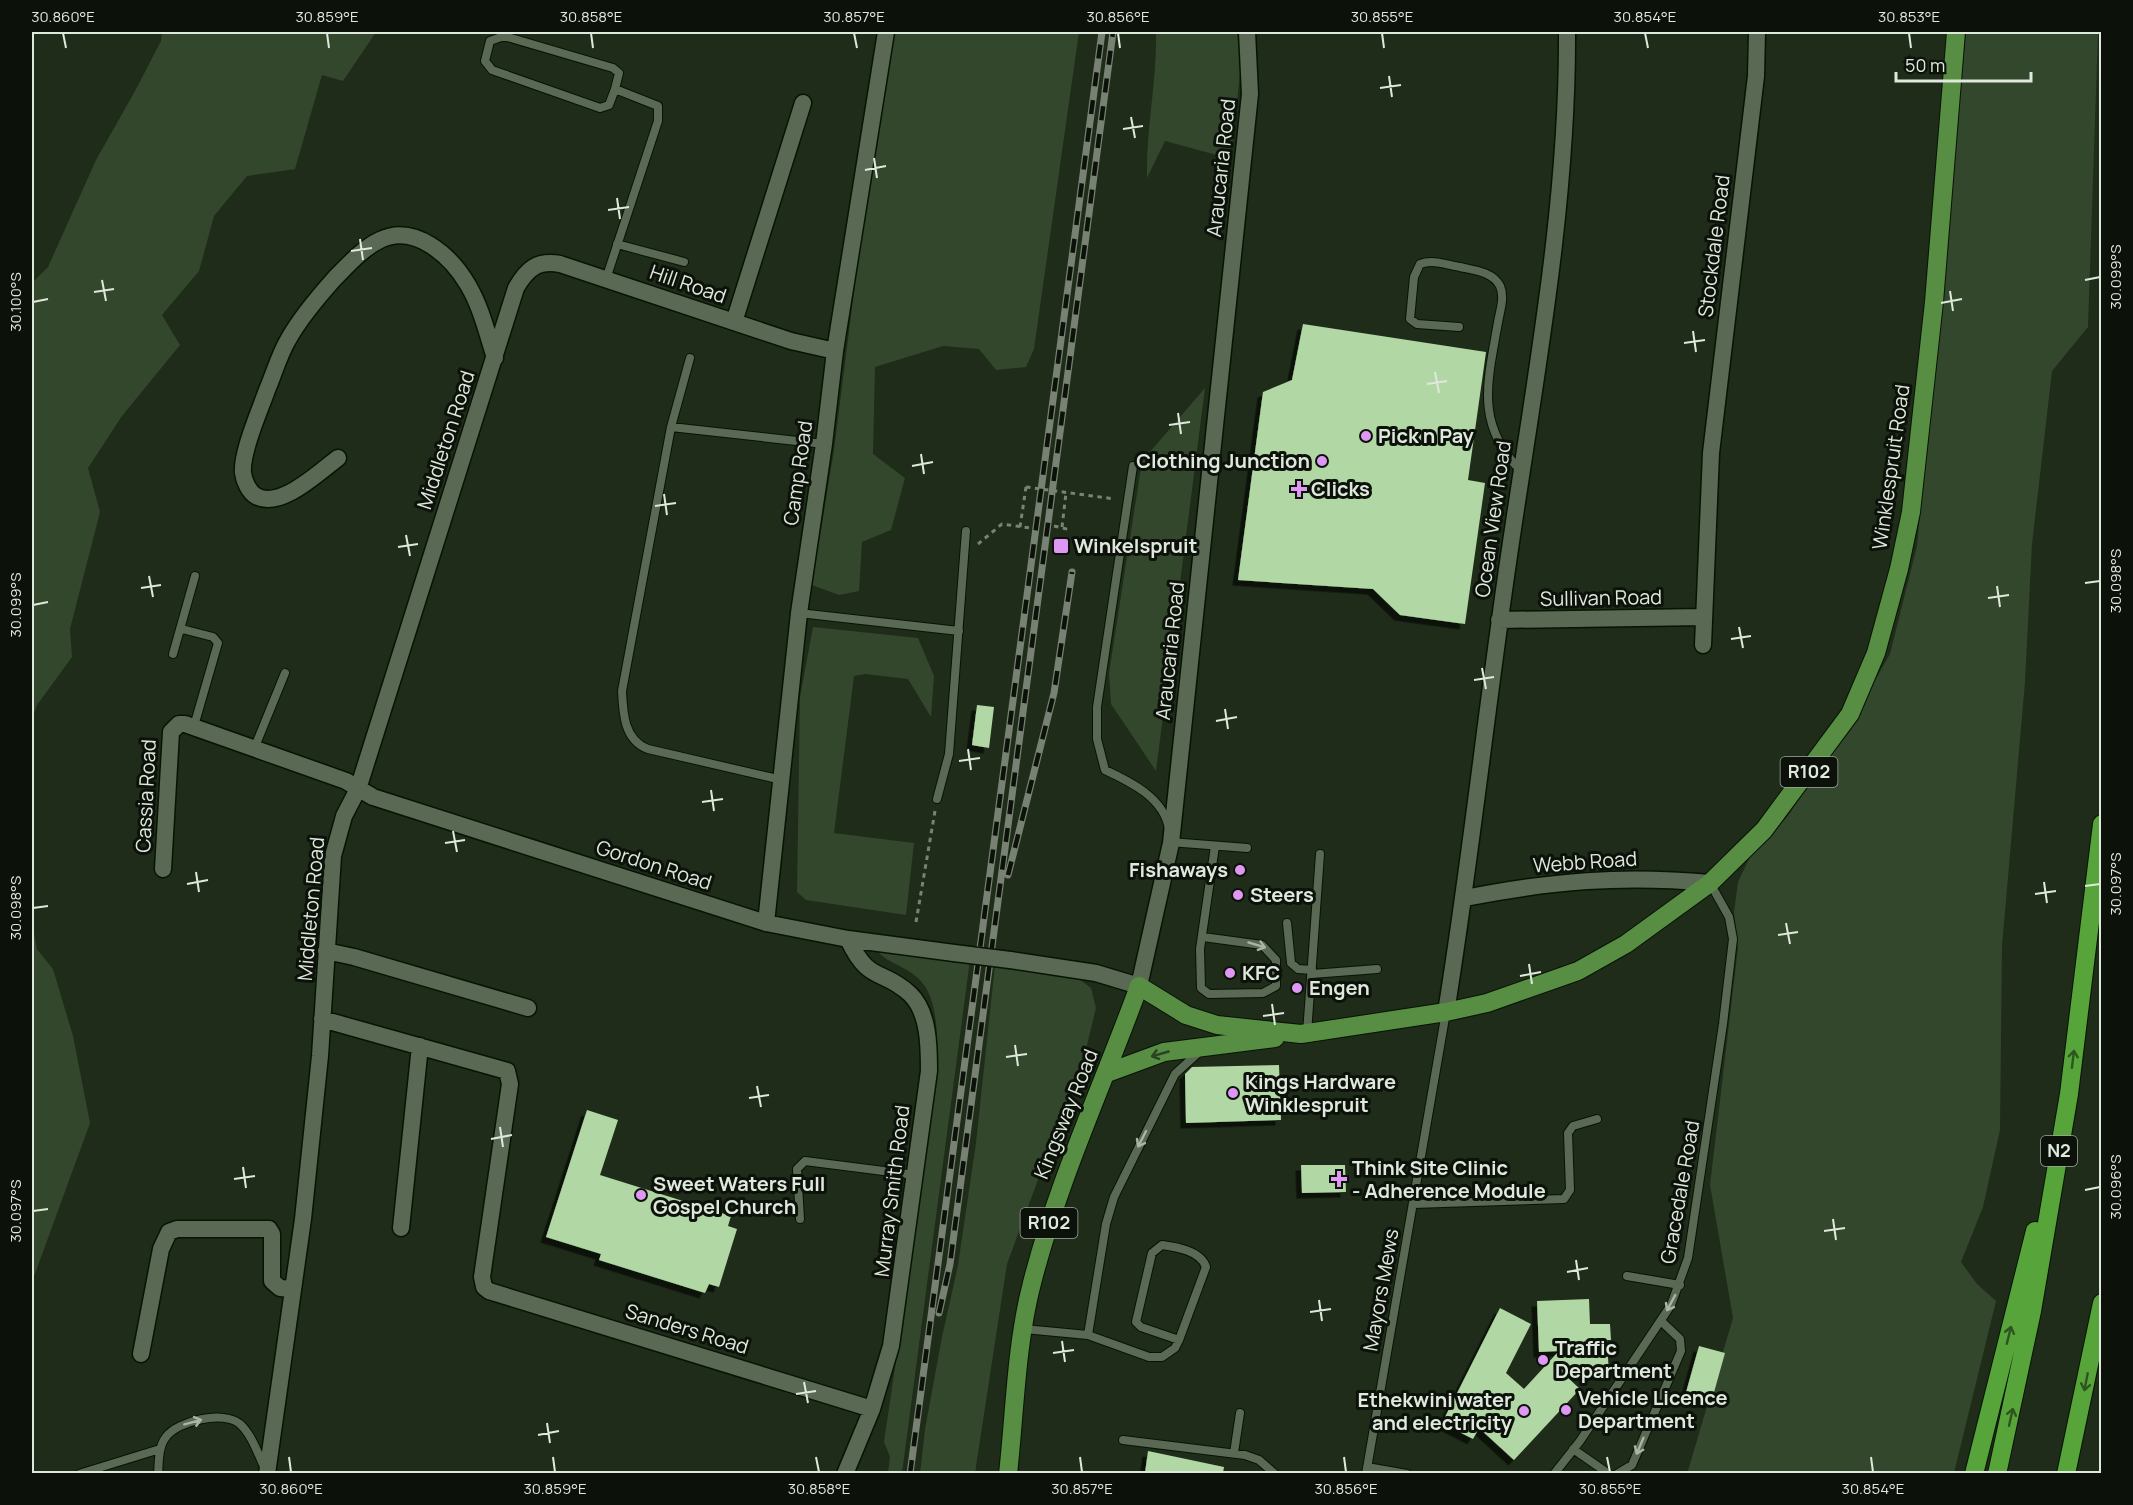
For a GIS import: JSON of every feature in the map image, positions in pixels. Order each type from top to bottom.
[{"type":"highway","name":"N2","points":[[1997,1473],[2032,1311],[2069,1094],[2102,824]]},
{"type":"highway","points":[[1974,1473],[2069,1094]]},
{"type":"highway","points":[[2066,1473],[2102,1304]]},
{"type":"main road","name":"Winklespruit Road","points":[[1139,986],[1186,1015],[1217,1025],[1304,1034],[1446,1012],[1487,1003],[1578,971],[1626,944],[1710,883],[1764,830],[1850,714],[1876,652],[1887,617],[1911,512],[1934,302],[1956,32]]},
{"type":"main road","name":"Kingsway Road","points":[[1008,1473],[1031,1285],[1051,1216],[1139,986]]},
{"type":"main road","points":[[1107,1073],[1164,1052],[1304,1034]]},
{"type":"street","name":"Camp Road","points":[[766,923],[799,613],[835,351],[886,32]]},
{"type":"street","name":"Araucaria Road","points":[[1139,986],[1171,843],[1250,94],[1247,32]]},
{"type":"street","name":"Ocean View Road","points":[[1446,1012],[1465,897],[1499,620],[1552,263],[1567,101],[1567,32]]},
{"type":"street","name":"Stockdale Road","points":[[1703,645],[1710,453],[1756,76],[1756,32]]},
{"type":"street","points":[[734,322],[803,103]]},
{"type":"street","points":[[338,458],[284,497],[270,501],[256,496],[248,487],[243,473],[261,406],[288,340],[320,294],[350,262],[378,241],[390,236],[407,235],[437,249],[452,263],[472,293],[495,358]]},
{"type":"street","name":"Hill Road","points":[[529,270],[537,264],[551,262],[790,341],[835,351]]},
{"type":"street","name":"Middleton Road","points":[[267,1473],[303,1219],[322,1019],[333,856],[344,816],[358,789],[516,288],[529,270]]},
{"type":"street","name":"Sullivan Road","points":[[1499,620],[1703,617]]},
{"type":"street","name":"Gordon Road","points":[[174,727],[179,724],[194,726],[346,782],[385,801],[766,923],[848,939],[1096,973],[1139,986]]},
{"type":"street","name":"Cassia Road","points":[[163,869],[169,742],[174,727]]},
{"type":"street","name":"Webb Road","points":[[1465,897],[1588,879],[1660,878],[1710,883]]},
{"type":"street","name":"Murray Smith Road","points":[[845,1473],[872,1409],[891,1346],[915,1175],[929,1046],[920,1009],[912,995],[871,973],[861,964],[848,939]]},
{"type":"street","points":[[326,951],[354,957],[528,1008]]},
{"type":"street","points":[[322,1019],[420,1046],[401,1228]]},
{"type":"street","name":"Sanders Road","points":[[420,1046],[504,1069],[509,1075],[510,1084],[482,1277],[484,1287],[489,1291],[872,1409]]},
{"type":"street","points":[[141,1354],[161,1249],[169,1233],[177,1229],[269,1229],[272,1234],[272,1281],[280,1288],[293,1289]]},
{"type":"lane","points":[[504,36],[613,68],[619,73],[615,89],[609,105],[602,108],[492,70],[485,61],[490,41],[504,36]]},
{"type":"lane","points":[[606,279],[660,112],[656,104],[615,89]]},
{"type":"lane","points":[[618,244],[684,262]]},
{"type":"lane","points":[[1458,327],[1417,324],[1410,319],[1414,277],[1420,264],[1430,261],[1476,270],[1488,274],[1500,286],[1502,302],[1486,392],[1488,413],[1501,449],[1521,472]]},
{"type":"lane","points":[[690,358],[671,427],[622,691],[625,722],[631,736],[639,746],[782,780]]},
{"type":"lane","points":[[671,427],[824,444]]},
{"type":"lane","points":[[1133,466],[1097,707],[1097,739],[1105,770],[1131,782],[1153,799],[1168,823],[1171,843],[1247,848]]},
{"type":"lane","points":[[937,799],[949,754],[966,531]]},
{"type":"lane","points":[[173,654],[182,629],[195,576]]},
{"type":"lane","points":[[799,613],[959,631]]},
{"type":"lane","points":[[182,629],[213,637],[218,643],[194,726]]},
{"type":"lane","points":[[254,749],[285,673]]},
{"type":"lane","points":[[1203,937],[1262,945],[1276,960],[1276,986],[1263,993],[1206,993],[1201,988],[1199,971],[1203,937],[1215,846]]},
{"type":"lane","points":[[1304,1034],[1312,972],[1320,854]]},
{"type":"lane","name":"Gracedale Road","points":[[1554,1473],[1574,1449],[1661,1321],[1680,1285],[1694,1230],[1724,1024],[1732,939],[1729,916],[1710,883]]},
{"type":"lane","points":[[1287,923],[1291,963],[1298,969],[1312,972],[1377,969]]},
{"type":"lane","name":"Mayors Mews","points":[[1366,1470],[1446,1012]]},
{"type":"lane","points":[[1088,1335],[1106,1224],[1117,1190],[1175,1074],[1191,1057],[1218,1045]]},
{"type":"lane","points":[[1413,1204],[1564,1199],[1570,1190],[1568,1133],[1574,1126],[1598,1119]]},
{"type":"lane","points":[[800,1219],[797,1169],[805,1161],[915,1175]]},
{"type":"lane","points":[[1024,1329],[1088,1335],[1156,1358],[1169,1354],[1179,1340],[1206,1267],[1204,1260],[1197,1255],[1162,1245],[1152,1253],[1136,1322],[1141,1327],[1179,1340]]},
{"type":"lane","points":[[1627,1276],[1680,1285]]},
{"type":"lane","points":[[1617,1473],[1632,1465],[1681,1351],[1680,1339],[1661,1321]]},
{"type":"lane","points":[[1234,1453],[1240,1413]]},
{"type":"lane","points":[[158,1473],[160,1449],[166,1437],[178,1426],[198,1419],[222,1418],[237,1422],[247,1432],[267,1473]]},
{"type":"lane","points":[[1123,1440],[1234,1453],[1259,1460],[1275,1473]]},
{"type":"lane","points":[[79,1473],[160,1449]]},
{"type":"lane","points":[[1574,1449],[1609,1473]]},
{"type":"lane","points":[[1366,1470],[1407,1473]]},
{"type":"path","points":[[1020,527],[1026,487],[1115,499]]},
{"type":"path","points":[[1062,527],[1066,493]]},
{"type":"path","points":[[965,548],[980,544],[1002,524],[1030,528]]},
{"type":"path","points":[[1054,526],[1071,530]]},
{"type":"path","points":[[916,922],[937,799]]},
{"type":"green space","points":[[162,32],[376,32],[343,81],[322,75],[295,169],[247,176],[214,216],[199,271],[162,315],[180,345],[122,416],[88,468],[100,512],[70,629],[72,657],[37,705],[32,718],[32,283],[48,267],[96,160],[161,41]]},
{"type":"green space","points":[[895,32],[1079,32],[1034,349],[1026,367],[996,370],[979,349],[943,346],[875,367],[873,454],[905,478],[891,530],[862,542],[859,591],[839,595],[812,585],[834,450],[862,229]]},
{"type":"green space","points":[[1156,32],[1237,32],[1241,64],[1232,148],[1224,157],[1165,141],[1147,178],[1148,141]]},
{"type":"green space","points":[[1966,32],[2098,32],[2088,327],[2052,371],[2032,544],[2025,682],[2002,946],[2000,1130],[1983,1207],[1961,1262],[1977,1284],[1996,1301],[1954,1473],[1687,1474],[1733,1318],[1710,1185],[1738,948],[1734,912],[1738,882],[1750,857],[1787,817],[1842,738],[1890,654],[1917,546]]},
{"type":"green space","points":[[1205,388],[1156,771],[1111,704],[1109,673],[1142,461]]},
{"type":"green space","points":[[813,627],[918,638],[934,676],[931,717],[908,679],[865,674],[854,676],[834,833],[914,843],[906,915],[806,900],[797,892],[800,697]]},
{"type":"green space","points":[[32,922],[37,949],[53,969],[73,1036],[90,1123],[32,1282]]},
{"type":"green space","points":[[875,948],[970,960],[902,1473],[888,1473],[890,1457],[884,1442],[933,1087],[937,1033],[931,999],[926,988],[912,973],[888,960]]},
{"type":"green space","points":[[995,965],[1075,976],[1091,988],[1096,1008],[1086,1049],[1007,1264],[975,1473],[920,1474],[925,1429],[958,1265],[976,1143]]},
{"type":"building","name":"Pick n Pay","points":[[1303,324],[1486,352],[1468,480],[1485,483],[1465,624],[1400,615],[1373,589],[1238,580],[1263,392],[1292,380]]},
{"type":"building","points":[[977,705],[994,707],[989,748],[972,745]]},
{"type":"building","name":"Kings Hardware Winklespruit","points":[[1279,1065],[1281,1120],[1186,1123],[1185,1074],[1192,1067]]},
{"type":"building","name":"Sweet Waters Full Gospel Church","points":[[587,1110],[618,1120],[600,1175],[731,1216],[728,1226],[737,1229],[719,1287],[709,1284],[705,1293],[599,1260],[601,1254],[546,1237]]},
{"type":"building","points":[[1301,1165],[1345,1165],[1346,1192],[1302,1193]]},
{"type":"building","points":[[1589,1299],[1590,1324],[1610,1324],[1611,1340],[1607,1340],[1609,1374],[1565,1375],[1580,1389],[1514,1460],[1479,1428],[1473,1439],[1442,1423],[1500,1308],[1531,1324],[1506,1373],[1524,1389],[1559,1351],[1539,1352],[1537,1301]]},
{"type":"building","points":[[1699,1346],[1725,1353],[1711,1403],[1685,1396]]},
{"type":"building","points":[[1148,1451],[1224,1467],[1223,1473],[1145,1473]]},
{"type":"railway","points":[[910,1474],[1102,32]]},
{"type":"railway","points":[[939,1313],[950,1264],[1113,32]]},
{"type":"railway","points":[[1008,875],[1054,693],[1072,572]]},
{"type":"place","name":"Pick n Pay","points":[[1366,436]]},
{"type":"place","name":"Clothing Junction","points":[[1322,461]]},
{"type":"place","name":"Clicks","points":[[1299,489]]},
{"type":"place","name":"Winkelspruit","points":[[1061,546]]},
{"type":"place","name":"Fishaways","points":[[1240,870]]},
{"type":"place","name":"Steers","points":[[1238,895]]},
{"type":"place","name":"KFC","points":[[1230,973]]},
{"type":"place","name":"Engen","points":[[1297,988]]},
{"type":"place","name":"Kings Hardware Winklespruit","points":[[1233,1093]]},
{"type":"place","name":"Think Site Clinic - Adherence Module","points":[[1339,1179]]},
{"type":"place","name":"Sweet Waters Full Gospel Church","points":[[641,1195]]},
{"type":"place","name":"Traffic Department","points":[[1543,1360]]},
{"type":"place","name":"Vehicle Licence Department","points":[[1566,1410]]},
{"type":"place","name":"Ethekwini water and electricity","points":[[1524,1411]]}]
